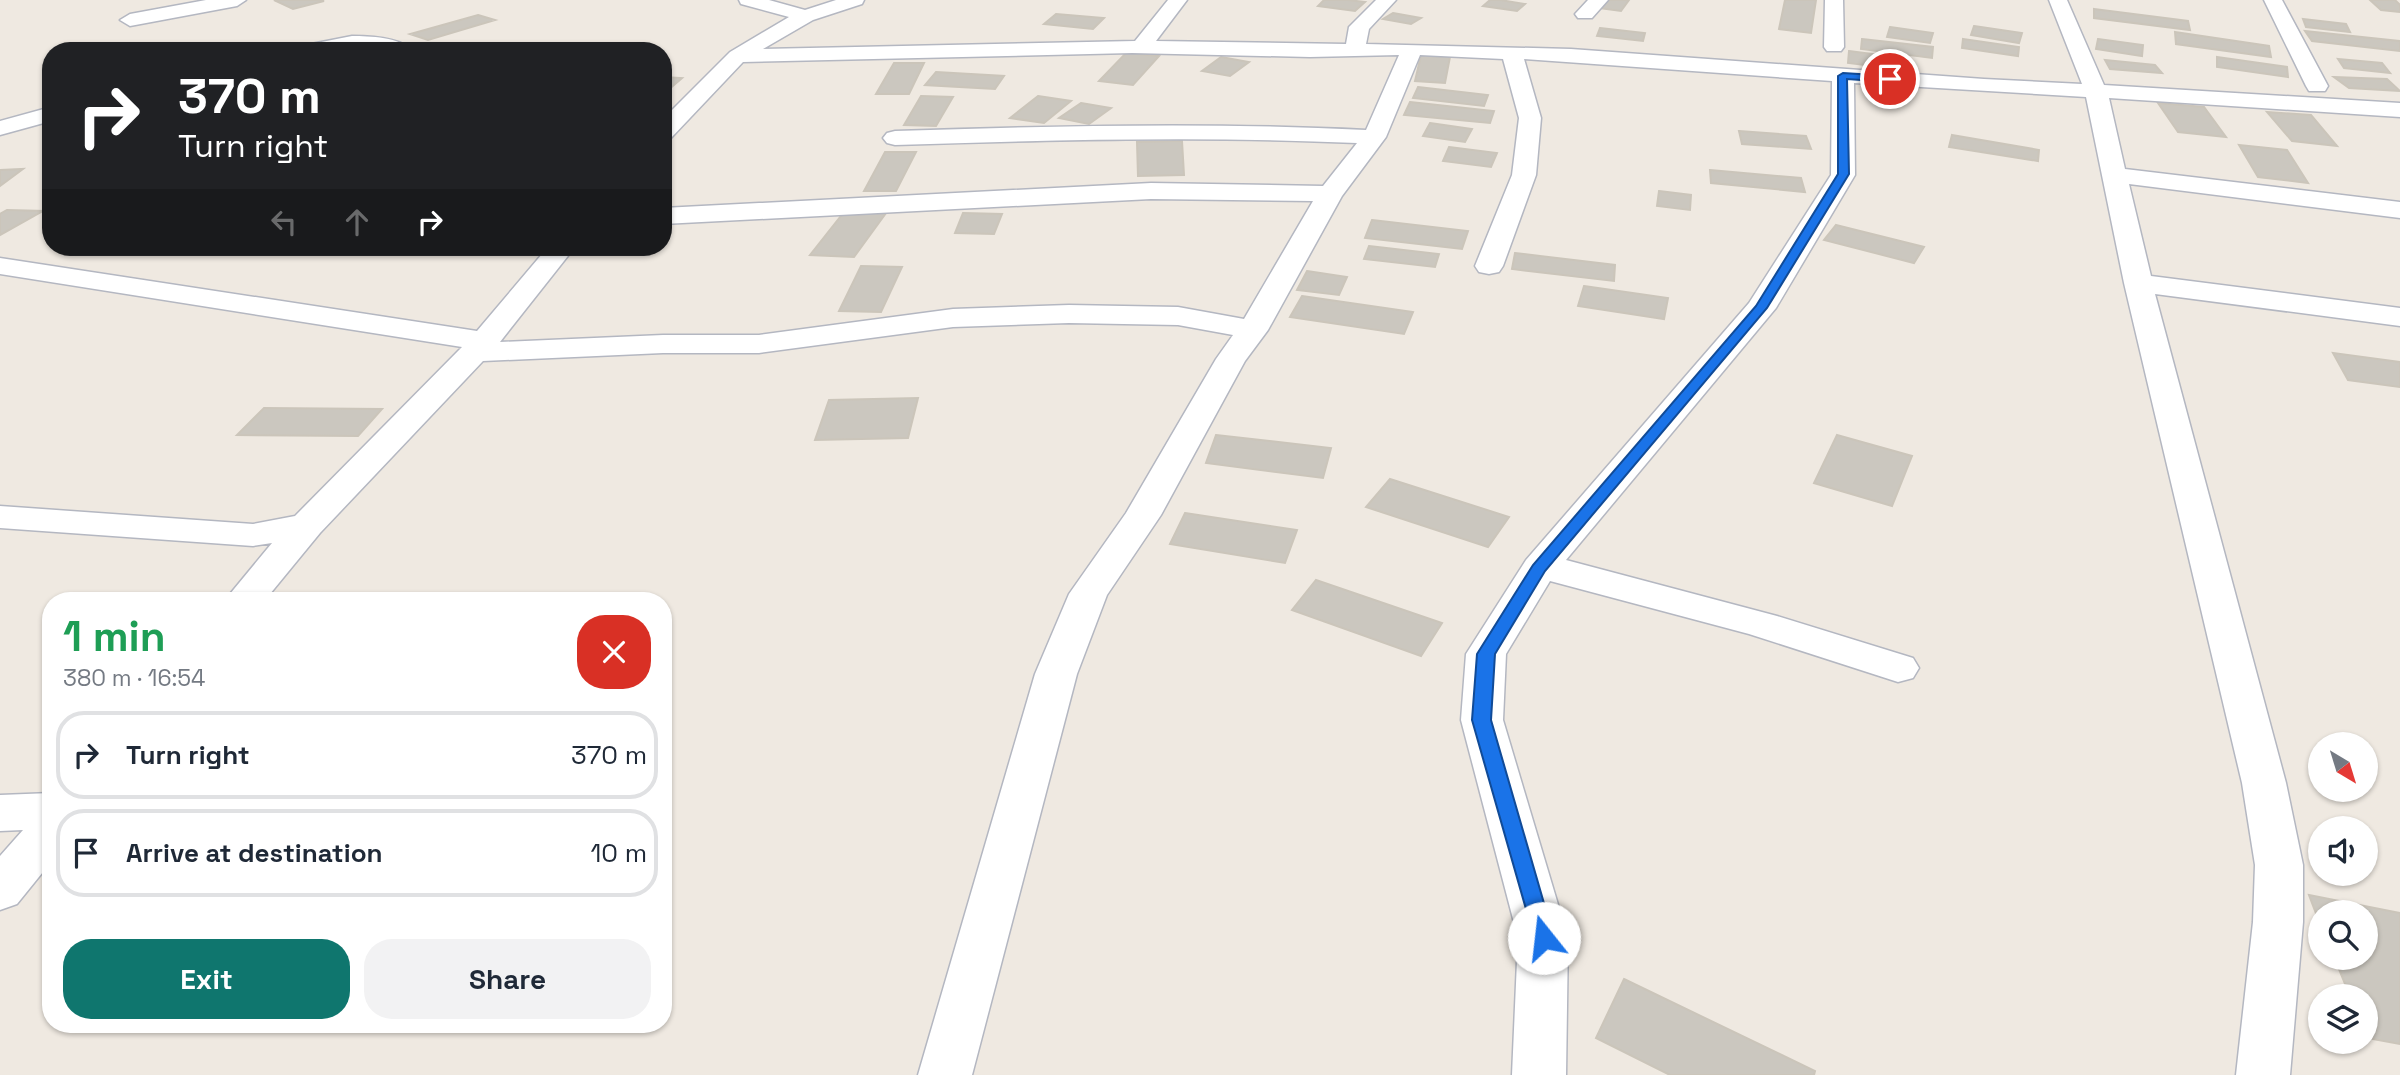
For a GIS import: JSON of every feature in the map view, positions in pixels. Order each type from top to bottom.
[{"type":"street","points":[[128,41],[131,10],[237,0]]},
{"type":"street","points":[[748,0],[806,16]]},
{"type":"street","points":[[672,124],[737,56],[806,16],[855,0]]},
{"type":"street","points":[[1141,47],[1178,0]]},
{"type":"street","points":[[1354,50],[1359,27],[1387,0]]},
{"type":"street","points":[[1539,1075],[1544,938],[1482,720],[1486,654],[1539,568],[1761,308],[1843,174],[1834,0]]},
{"type":"street","points":[[2058,0],[2096,91],[2138,283],[2264,783],[2279,865],[2278,922],[2263,1075]]},
{"type":"street","points":[[2273,0],[2317,86]]},
{"type":"street","points":[[347,42],[375,42]]},
{"type":"street","points":[[737,56],[1141,47],[1412,50],[1838,61],[2096,91],[2400,110]]},
{"type":"street","points":[[945,1075],[1056,674],[1088,594],[1143,515],[1231,359],[1253,330],[1330,194],[1374,137],[1412,50]]},
{"type":"street","points":[[1489,267],[1524,175],[1530,118],[1512,53]]},
{"type":"street","points":[[672,101],[693,101]]},
{"type":"street","points":[[0,128],[42,121]]},
{"type":"street","points":[[895,138],[1126,131],[1270,132],[1374,137]]},
{"type":"street","points":[[2114,175],[2400,210]]},
{"type":"street","points":[[672,216],[1151,191],[1330,194]]},
{"type":"street","points":[[251,592],[307,526],[480,347],[555,256]]},
{"type":"street","points":[[0,266],[480,347],[760,344],[953,318],[1044,315],[1178,316],[1253,330]]},
{"type":"street","points":[[2138,283],[2400,317]]},
{"type":"street","points":[[0,517],[253,535],[307,526]]},
{"type":"street","points":[[1539,568],[1564,571],[1763,625],[1898,668]]},
{"type":"street","points":[[0,813],[42,811]]},
{"type":"street","points":[[0,890],[42,840]]},
{"type":"building","points":[[274,0],[320,0],[324,1],[293,9]]},
{"type":"building","points":[[1324,0],[1365,2],[1355,11],[1318,6]]},
{"type":"building","points":[[1490,0],[1525,4],[1517,11],[1483,6]]},
{"type":"building","points":[[1605,0],[1629,0],[1621,11],[1599,8]]},
{"type":"building","points":[[1785,0],[1816,0],[1811,33],[1779,29]]},
{"type":"building","points":[[2370,0],[2395,0],[2400,5],[2400,12],[2381,10]]},
{"type":"building","points":[[2094,9],[2188,21],[2190,30],[2094,18]]},
{"type":"building","points":[[1393,13],[1421,18],[1411,24],[1383,19]]},
{"type":"building","points":[[1056,14],[1104,18],[1093,29],[1044,24]]},
{"type":"building","points":[[478,15],[495,20],[428,40],[410,34]]},
{"type":"building","points":[[2303,19],[2346,24],[2350,32],[2306,27]]},
{"type":"building","points":[[1974,26],[2022,33],[2019,43],[1971,35]]},
{"type":"building","points":[[1890,27],[1933,33],[1930,43],[1887,37]]},
{"type":"building","points":[[1600,28],[1645,33],[1643,41],[1597,36]]},
{"type":"building","points":[[2305,31],[2400,41],[2400,51],[2312,41]]},
{"type":"building","points":[[2175,32],[2269,46],[2271,57],[2176,44]]},
{"type":"building","points":[[1862,39],[1933,47],[1932,58],[1861,49]]},
{"type":"building","points":[[1963,39],[2019,47],[2018,56],[1962,48]]},
{"type":"building","points":[[2098,39],[2143,45],[2142,56],[2096,49]]},
{"type":"building","points":[[1849,51],[1881,55],[1880,67],[1848,63]]},
{"type":"building","points":[[1126,53],[1159,56],[1133,85],[1099,81]]},
{"type":"building","points":[[1421,55],[1450,57],[1445,83],[1415,81]]},
{"type":"building","points":[[1221,57],[1249,62],[1230,76],[1202,71]]},
{"type":"building","points":[[2217,57],[2287,67],[2288,77],[2217,67]]},
{"type":"building","points":[[2338,59],[2382,63],[2390,73],[2344,68]]},
{"type":"building","points":[[2105,60],[2155,65],[2162,73],[2110,69]]},
{"type":"building","points":[[894,63],[924,63],[909,94],[876,94]]},
{"type":"building","points":[[936,72],[1004,76],[995,89],[925,85]]},
{"type":"building","points":[[672,77],[682,78],[672,87]]},
{"type":"building","points":[[2334,77],[2387,79],[2400,91],[2349,88]]},
{"type":"building","points":[[1418,87],[1488,95],[1484,106],[1413,98]]},
{"type":"building","points":[[921,96],[953,97],[936,126],[904,125]]},
{"type":"building","points":[[1038,96],[1071,101],[1044,123],[1010,118]]},
{"type":"building","points":[[1410,102],[1494,111],[1490,123],[1404,115]]},
{"type":"building","points":[[1081,103],[1111,108],[1089,124],[1059,118]]},
{"type":"building","points":[[2158,103],[2204,107],[2226,137],[2178,132]]},
{"type":"building","points":[[2267,112],[2311,115],[2337,146],[2292,141]]},
{"type":"building","points":[[1430,123],[1472,129],[1465,142],[1423,136]]},
{"type":"building","points":[[1739,131],[1806,136],[1811,149],[1742,144]]},
{"type":"building","points":[[1952,135],[2039,150],[2038,161],[1949,147]]},
{"type":"building","points":[[1182,141],[1184,175],[1138,176],[1137,142]]},
{"type":"building","points":[[2239,145],[2287,150],[2308,183],[2258,177]]},
{"type":"building","points":[[1449,147],[1497,153],[1491,167],[1443,161]]},
{"type":"building","points":[[885,152],[916,152],[896,191],[864,191]]},
{"type":"building","points":[[23,169],[0,186],[0,170]]},
{"type":"building","points":[[1710,170],[1801,178],[1805,192],[1711,183]]},
{"type":"building","points":[[1659,191],[1691,195],[1690,210],[1657,206]]},
{"type":"building","points":[[848,207],[889,209],[854,257],[810,255]]},
{"type":"building","points":[[7,210],[42,211],[0,235],[0,214]]},
{"type":"building","points":[[963,213],[1002,214],[994,234],[955,233]]},
{"type":"building","points":[[1372,220],[1468,231],[1462,249],[1365,238]]},
{"type":"building","points":[[1836,225],[1924,247],[1914,263],[1824,240]]},
{"type":"building","points":[[1369,246],[1439,254],[1435,267],[1364,259]]},
{"type":"building","points":[[1515,253],[1615,265],[1614,281],[1512,269]]},
{"type":"building","points":[[861,266],[902,267],[881,312],[839,311]]},
{"type":"building","points":[[1307,271],[1347,277],[1339,295],[1297,290]]},
{"type":"building","points":[[1584,286],[1668,298],[1664,319],[1578,306]]},
{"type":"building","points":[[1302,296],[1413,312],[1404,334],[1290,317]]},
{"type":"building","points":[[2333,353],[2400,362],[2400,387],[2348,380]]},
{"type":"building","points":[[918,398],[908,438],[815,440],[829,400]]},
{"type":"building","points":[[264,408],[382,409],[358,436],[237,435]]},
{"type":"building","points":[[1216,435],[1331,448],[1323,478],[1206,463]]},
{"type":"building","points":[[1837,435],[1912,456],[1892,506],[1814,483]]},
{"type":"building","points":[[1390,479],[1509,517],[1488,547],[1366,507]]},
{"type":"building","points":[[1185,513],[1297,530],[1285,563],[1170,544]]},
{"type":"building","points":[[1316,580],[1442,623],[1421,656],[1292,610]]},
{"type":"building","points":[[2309,895],[2334,900],[2311,900]]},
{"type":"building","points":[[2378,909],[2400,913],[2400,1044],[2378,1040],[2378,984],[2345,984],[2339,970],[2378,970]]},
{"type":"building","points":[[1624,979],[1815,1071],[1814,1075],[1670,1075],[1596,1038]]},
{"type":"route","points":[[1544,938],[1482,720],[1486,654],[1539,568],[1761,308],[1843,174],[1843,76],[1890,79]]}]
